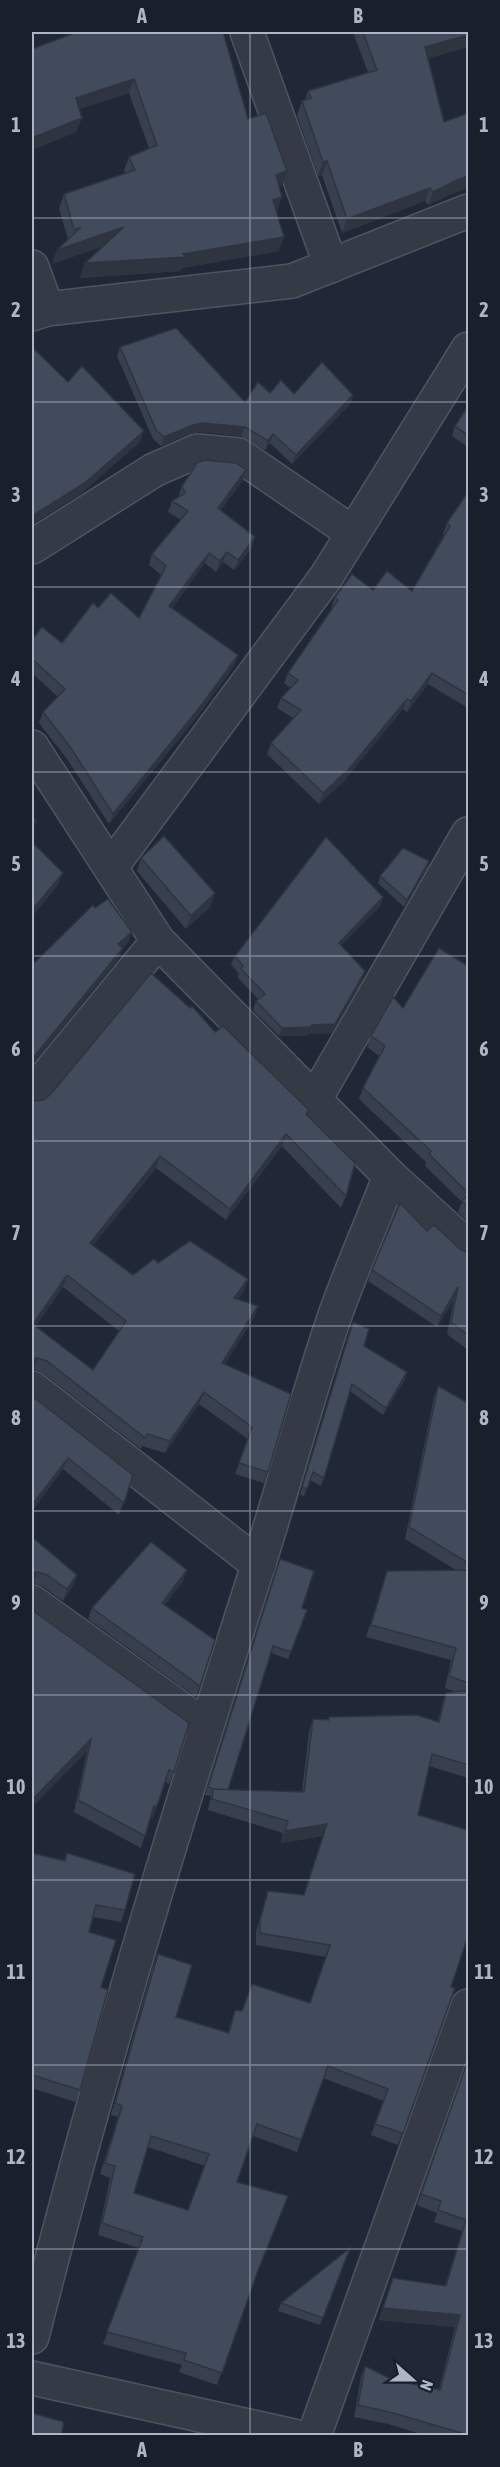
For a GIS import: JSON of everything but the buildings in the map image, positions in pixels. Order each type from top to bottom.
[{"type":"street","points":[[247,32],[331,266]]},
{"type":"street","points":[[32,267],[39,311],[292,281],[468,211]]},
{"type":"street","points":[[111,867],[326,577],[468,349]]},
{"type":"street","points":[[32,547],[154,470],[197,451],[239,455],[353,533]]},
{"type":"street","points":[[32,747],[158,941],[390,1176],[468,1247]]},
{"type":"street","points":[[315,1099],[468,834]]},
{"type":"street","points":[[32,1094],[158,941]]},
{"type":"street","points":[[32,2337],[57,2235],[206,1727],[259,1565],[334,1318],[390,1176]]},
{"type":"street","points":[[32,1388],[259,1565]]},
{"type":"street","points":[[32,1602],[206,1727]]},
{"type":"street","points":[[314,2436],[468,2006]]},
{"type":"street","points":[[32,2378],[294,2436]]}]
